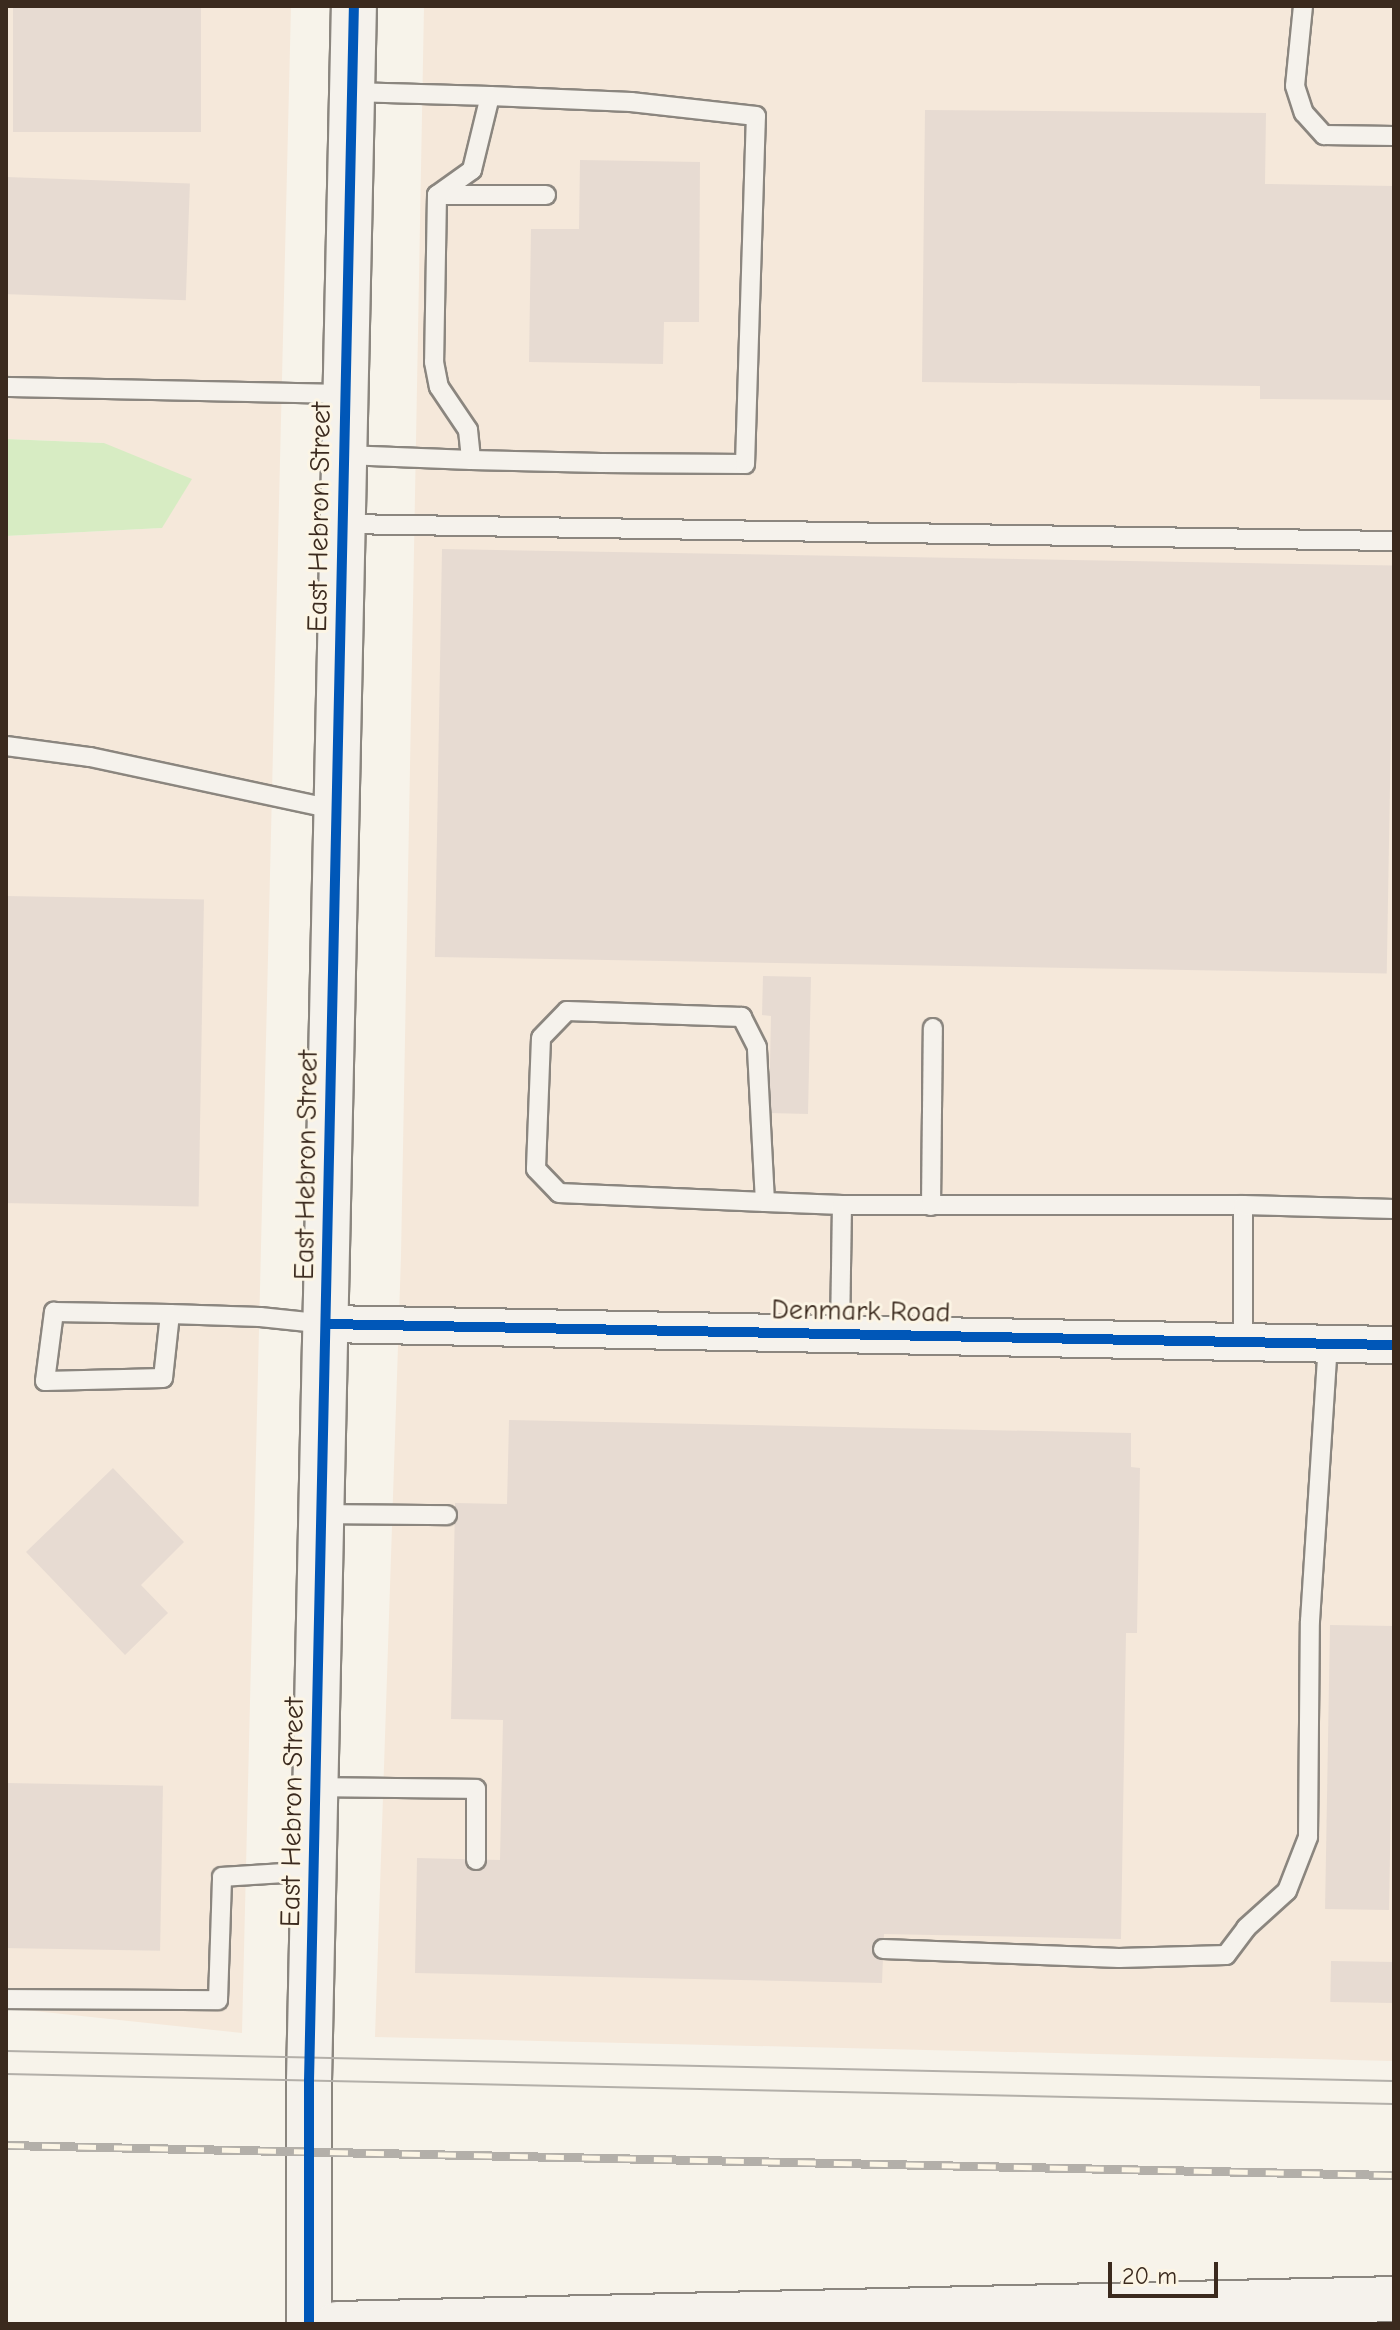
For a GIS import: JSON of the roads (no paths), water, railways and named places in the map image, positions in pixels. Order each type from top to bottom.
[{"type":"street","name":"East Hebron Street","points":[[309,2324],[309,2081],[354,6]]},
{"type":"street","name":"Denmark Road","points":[[327,1324],[1394,1345]]},
{"type":"street","points":[[337,2324],[1250,2313],[1394,2299]]},
{"type":"lane","points":[[1303,6],[1295,86],[1304,113],[1324,135],[1394,136]]},
{"type":"lane","points":[[345,455],[745,464],[756,116],[631,102],[351,92]]},
{"type":"lane","points":[[437,195],[472,170],[490,96]]},
{"type":"lane","points":[[437,195],[546,195]]},
{"type":"lane","points":[[437,195],[434,362],[439,387],[468,430],[471,460]]},
{"type":"lane","points":[[6,387],[346,394]]},
{"type":"lane","points":[[343,524],[1394,541]]},
{"type":"lane","points":[[6,746],[90,757],[337,810]]},
{"type":"lane","points":[[765,1202],[757,1047],[742,1017],[567,1011],[541,1038],[536,1169],[559,1193],[765,1202],[842,1205],[1243,1205],[1394,1209]]},
{"type":"lane","points":[[931,1206],[933,1028]]},
{"type":"lane","points":[[840,1334],[842,1205]]},
{"type":"lane","points":[[1243,1205],[1243,1343]]},
{"type":"lane","points":[[170,1314],[163,1378],[45,1381],[54,1312],[170,1314],[260,1317],[327,1324]]},
{"type":"lane","points":[[883,1949],[1119,1958],[1226,1955],[1246,1928],[1287,1891],[1308,1837],[1310,1621],[1328,1344]]},
{"type":"lane","points":[[323,1514],[447,1515]]},
{"type":"lane","points":[[316,1787],[476,1789],[476,1860]]},
{"type":"lane","points":[[6,1999],[218,2000],[222,1877],[315,1871]]},
{"type":"tram line","points":[[6,2051],[1394,2081]]},
{"type":"tram line","points":[[6,2074],[1394,2104]]},
{"type":"railway","points":[[6,2145],[1394,2175]]}]
